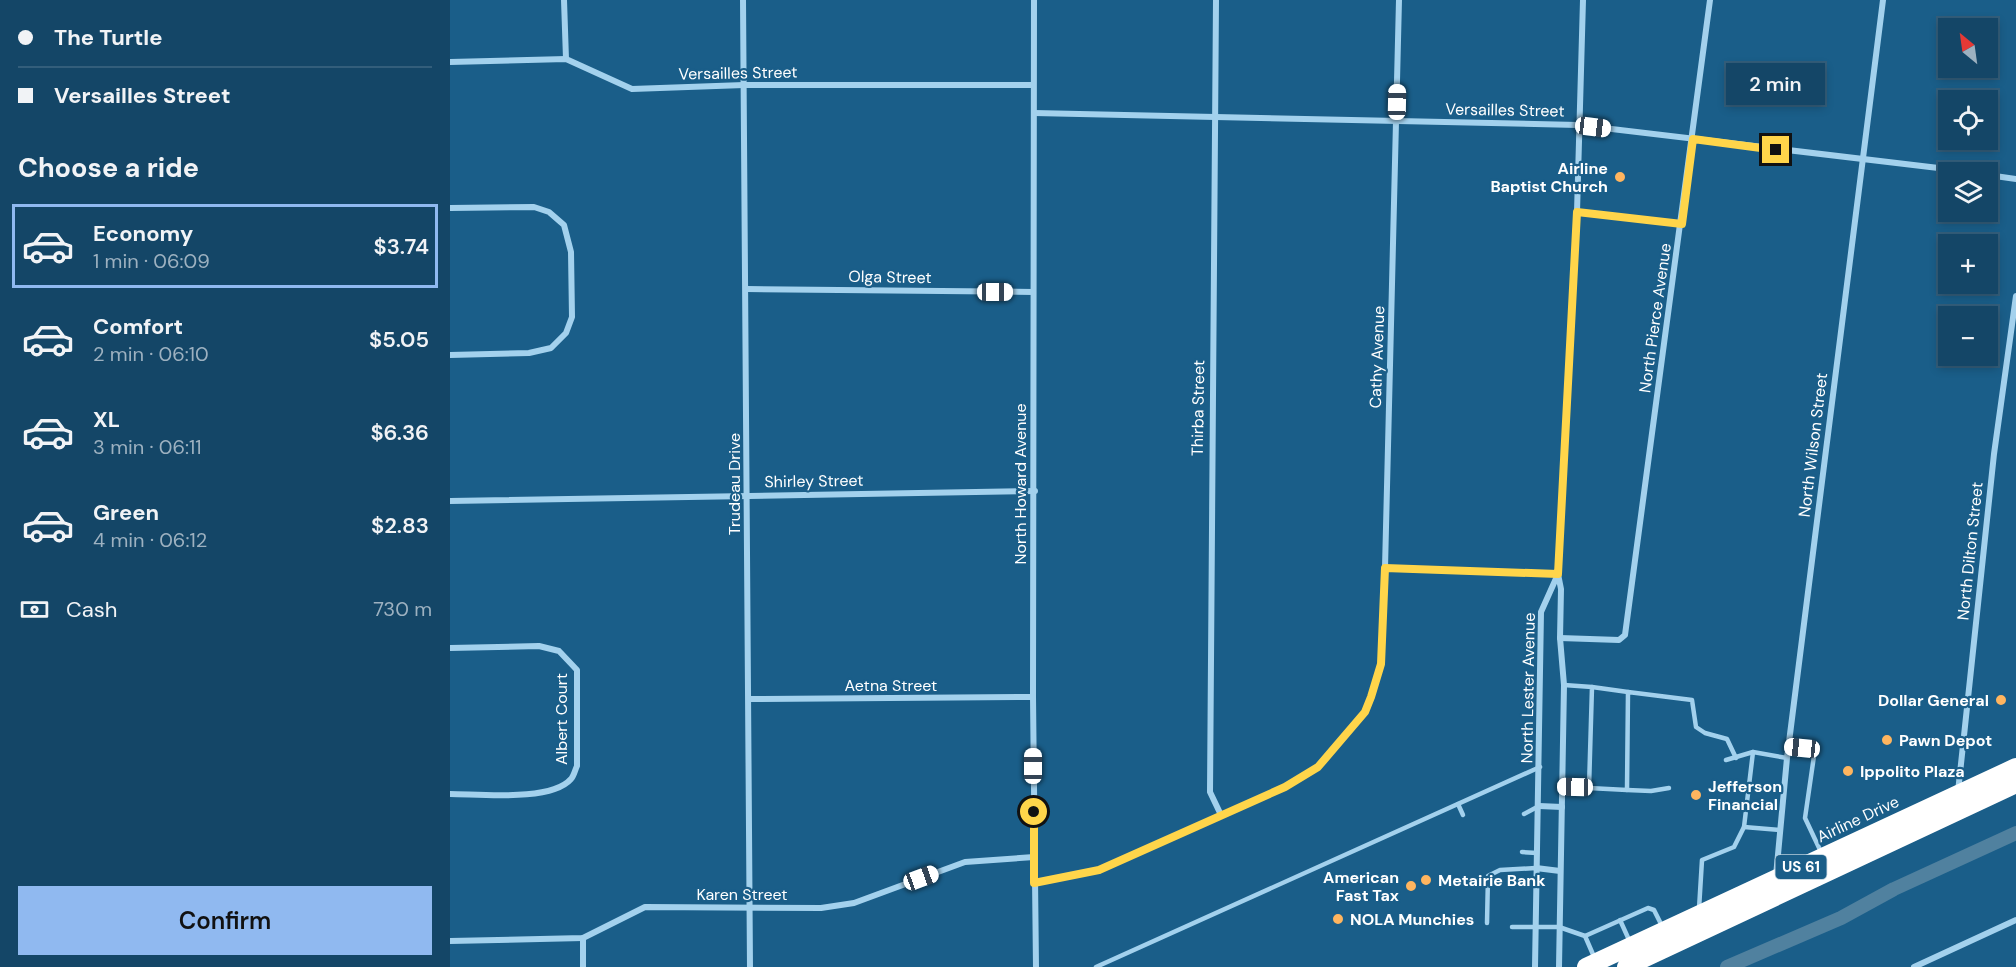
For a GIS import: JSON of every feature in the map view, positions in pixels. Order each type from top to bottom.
[{"type":"highway","name":"Airline Drive","points":[[1626,967],[1777,887],[1958,802],[2016,767]]},
{"type":"highway","name":"Airline Drive","points":[[1592,964],[1698,915],[1777,887],[1823,857],[1958,802],[2016,784]]},
{"type":"street","points":[[564,0],[566,59]]},
{"type":"street","name":"Trudeau Drive","points":[[742,0],[747,289],[750,967]]},
{"type":"street","name":"North Howard Avenue","points":[[1034,0],[1033,697],[1036,967]]},
{"type":"street","name":"Thirba Street","points":[[1216,0],[1210,792],[1221,814]]},
{"type":"street","name":"Cathy Avenue","points":[[1221,814],[1285,787],[1318,767],[1365,712],[1381,664],[1399,0]]},
{"type":"street","name":"North Lester Avenue","points":[[1559,967],[1564,685],[1560,638],[1561,590],[1558,574],[1577,212],[1583,0]]},
{"type":"street","name":"North Pierce Avenue","points":[[1560,638],[1623,638],[1682,224],[1710,0]]},
{"type":"street","name":"North Wilson Street","points":[[1777,887],[1788,747],[1883,0]]},
{"type":"street","name":"Versailles Street","points":[[450,62],[566,59],[632,89],[744,86],[1033,85]]},
{"type":"street","name":"Versailles Street","points":[[1034,113],[1216,119],[1578,125],[1938,169]]},
{"type":"street","points":[[1998,176],[2016,179]]},
{"type":"street","points":[[450,208],[534,207],[549,212],[564,225],[571,252],[572,317],[566,333],[551,348],[529,352],[450,355]]},
{"type":"street","name":"Olga Street","points":[[747,289],[1033,292]]},
{"type":"street","name":"North Dilton Street","points":[[1958,802],[1994,454],[2016,296]]},
{"type":"street","name":"Shirley Street","points":[[450,501],[1035,491]]},
{"type":"street","points":[[1385,568],[1558,574]]},
{"type":"street","name":"North Lester Avenue","points":[[1535,967],[1541,612],[1558,574]]},
{"type":"street","name":"Albert Court","points":[[450,648],[539,646],[559,651],[570,660],[577,670],[577,766],[572,778],[559,788],[539,793],[450,794]]},
{"type":"street","name":"Aetna Street","points":[[749,699],[1033,697]]},
{"type":"street","points":[[1539,806],[1562,807]]},
{"type":"street","points":[[1034,883],[1099,870],[1221,814]]},
{"type":"street","name":"Karen Street","points":[[450,941],[582,938],[645,908],[821,908],[854,903],[965,861],[1034,857]]},
{"type":"street","points":[[1536,868],[1560,871]]},
{"type":"street","points":[[1914,967],[1925,964],[2016,920]]},
{"type":"street","points":[[582,938],[583,967]]},
{"type":"lane","points":[[1577,212],[1682,224]]},
{"type":"lane","points":[[1564,685],[1692,700],[1696,727],[1705,733],[1727,739],[1736,758]]},
{"type":"lane","points":[[1589,788],[1592,687]]},
{"type":"lane","points":[[1627,790],[1628,692]]},
{"type":"lane","points":[[1788,747],[1815,749],[1805,818],[1823,857]]},
{"type":"lane","points":[[1698,915],[1702,860],[1734,847],[1744,826],[1753,752]]},
{"type":"lane","points":[[1726,760],[1753,752],[1787,758]]},
{"type":"lane","points":[[1096,967],[1540,767]]},
{"type":"lane","points":[[1562,787],[1651,791],[1669,788]]},
{"type":"lane","points":[[1458,804],[1463,815]]},
{"type":"lane","points":[[1524,814],[1539,806]]},
{"type":"lane","points":[[1744,826],[1780,830]]},
{"type":"lane","points":[[1522,852],[1537,853]]},
{"type":"lane","points":[[1487,923],[1488,876],[1500,870],[1536,868]]},
{"type":"lane","points":[[1512,927],[1559,927],[1585,936],[1642,910],[1654,909],[1664,931]]},
{"type":"lane","points":[[1620,920],[1632,946]]},
{"type":"lane","points":[[1585,936],[1592,964]]},
{"type":"waterway","points":[[1727,967],[1841,918],[1894,889],[2016,833]]},
{"type":"place","name":"Airline Baptist Church","points":[[1620,177]]},
{"type":"place","name":"Dollar General","points":[[2001,700]]},
{"type":"place","name":"Pawn Depot","points":[[1887,740]]},
{"type":"place","name":"Ippolito Plaza","points":[[1848,771]]},
{"type":"place","name":"Jefferson Financial","points":[[1696,795]]},
{"type":"place","name":"Metairie Bank","points":[[1426,880]]},
{"type":"place","name":"American Fast Tax","points":[[1411,886]]},
{"type":"place","name":"NOLA Munchies","points":[[1338,919]]},
{"type":"route","points":[[1034,812],[1034,883],[1099,870],[1285,787],[1318,767],[1365,712],[1381,664],[1385,568],[1558,574],[1565,478],[1577,212],[1682,224],[1693,139],[1776,150]]}]
